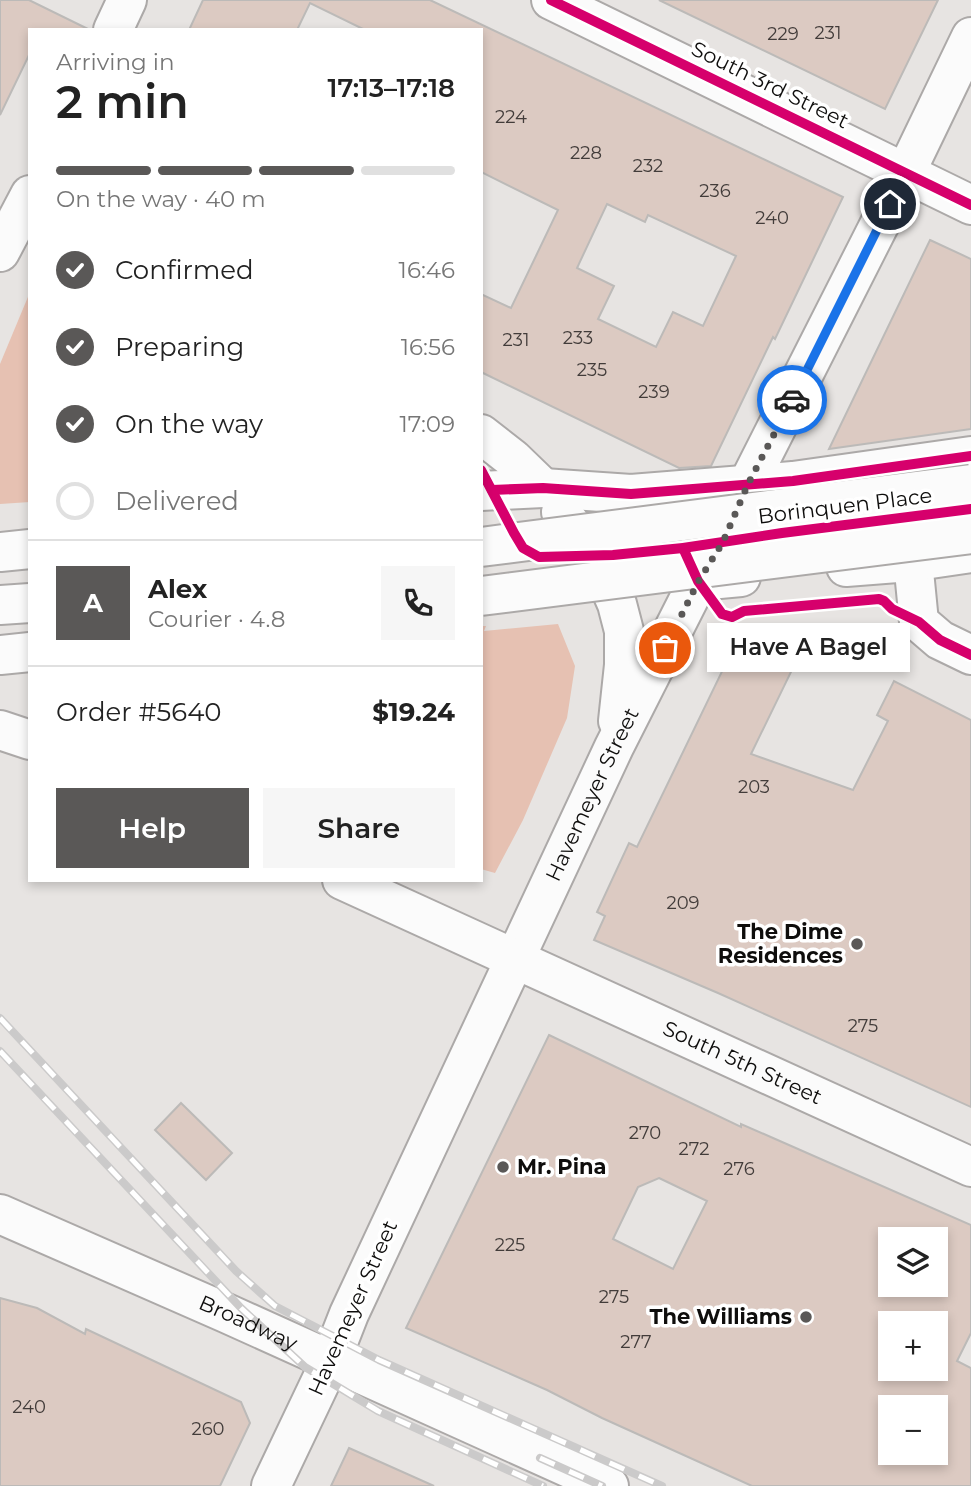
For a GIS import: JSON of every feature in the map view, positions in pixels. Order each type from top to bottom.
[{"type":"main road","points":[[114,28],[127,0]]},
{"type":"main road","name":"South 3rd Street","points":[[551,0],[971,205]]},
{"type":"main road","name":"Havemeyer Street","points":[[271,1486],[614,747],[698,582],[723,542],[748,484],[906,172],[971,37]]},
{"type":"main road","points":[[0,252],[21,202]]},
{"type":"main road","points":[[483,436],[543,488],[596,556],[617,604],[624,631],[624,665],[614,747]]},
{"type":"main road","name":"Borinquen Place","points":[[483,491],[543,488],[631,494],[793,481],[971,456]]},
{"type":"main road","points":[[483,547],[971,484]]},
{"type":"main road","points":[[483,596],[971,534]]},
{"type":"main road","points":[[0,552],[28,549]]},
{"type":"main road","points":[[698,582],[971,553]]},
{"type":"main road","points":[[913,561],[919,622],[940,640],[971,655]]},
{"type":"main road","points":[[0,605],[28,603]]},
{"type":"main road","points":[[0,655],[28,652]]},
{"type":"main road","points":[[0,730],[28,739]]},
{"type":"main road","name":"South 5th Street","points":[[346,882],[971,1167]]},
{"type":"main road","name":"Broadway","points":[[0,1214],[609,1486]]},
{"type":"shaded area","points":[[28,297],[28,502],[0,504],[0,364]]},
{"type":"shaded area","points":[[558,624],[575,666],[567,718],[523,820],[495,873],[483,870],[483,626],[486,626],[484,631]]},
{"type":"building","points":[[0,0],[29,0],[86,28],[28,28],[28,57],[0,115]]},
{"type":"building","points":[[203,0],[430,0],[843,197],[711,466],[679,468],[483,373],[483,295],[511,308],[558,210],[483,173],[483,28],[361,28],[310,3],[298,28],[190,28]],"holes":[[[607,204],[645,222],[648,215],[736,256],[703,326],[673,312],[656,347],[598,319],[614,286],[577,268]]]},
{"type":"building","points":[[659,0],[938,0],[885,109]]},
{"type":"building","points":[[930,240],[971,259],[971,429],[829,449]]},
{"type":"building","points":[[779,625],[807,639],[751,754],[853,790],[888,721],[877,715],[894,681],[971,720],[971,1107],[594,940],[605,916],[597,912],[629,843],[637,847],[744,626]]},
{"type":"building","points":[[549,1035],[741,1127],[741,1124],[971,1225],[971,1333],[957,1361],[971,1368],[971,1486],[752,1486],[547,1390],[406,1328]],"holes":[[[659,1178],[707,1201],[673,1269],[613,1239],[638,1187]]]},
{"type":"building","points":[[181,1103],[232,1153],[206,1180],[155,1130]]},
{"type":"building","points":[[0,1298],[37,1308],[85,1334],[86,1329],[241,1402],[250,1423],[220,1486],[0,1486]]},
{"type":"building","points":[[349,1448],[434,1486],[331,1486]]},
{"type":"railway","points":[[0,1018],[236,1271],[275,1306],[379,1360],[662,1486]]},
{"type":"railway","points":[[0,1051],[241,1308],[305,1367],[378,1411],[543,1486]]},
{"type":"railway","points":[[540,1458],[602,1486]]},
{"type":"cycle path","points":[[551,0],[971,205]]},
{"type":"cycle path","points":[[492,490],[543,488],[631,494],[793,481],[971,456]]},
{"type":"cycle path","points":[[483,474],[523,548],[539,557],[613,555],[683,548],[971,509]]},
{"type":"cycle path","points":[[683,548],[698,581],[722,614],[732,617],[744,611],[879,599],[892,609],[919,622],[940,640],[971,655]]},
{"type":"way so far","points":[[665,648],[698,582],[723,542],[748,484],[792,400]]},
{"type":"place","name":"Have A Bagel","points":[[665,648]]},
{"type":"place","name":"The Dime Residences","points":[[857,944]]},
{"type":"place","name":"Mr. Pina","points":[[503,1167]]},
{"type":"place","name":"The Williams","points":[[806,1317]]},
{"type":"route","points":[[792,400],[890,204]]}]
